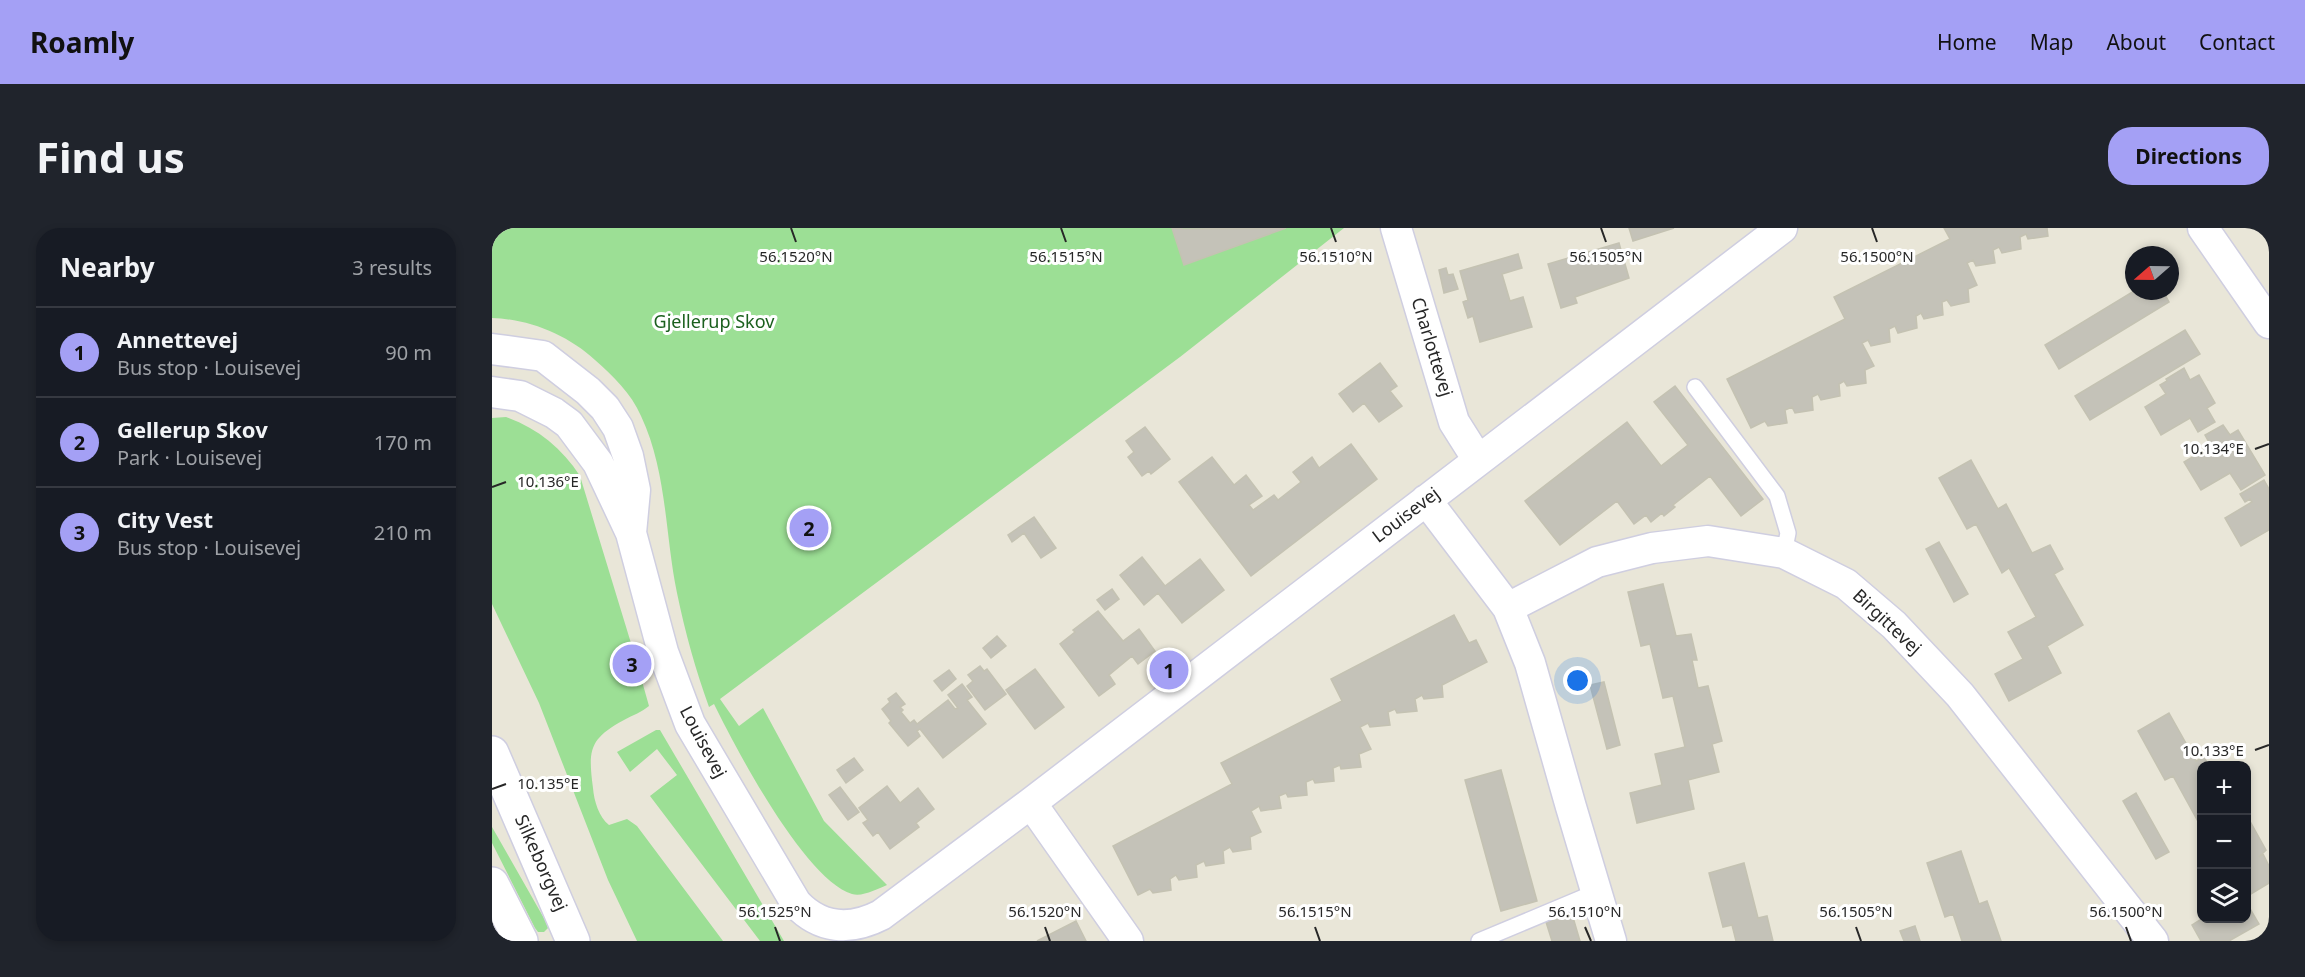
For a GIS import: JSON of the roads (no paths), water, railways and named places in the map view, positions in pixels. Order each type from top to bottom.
[{"type":"main road","name":"Silkeborgvej","points":[[492,753],[573,941]]},
{"type":"main road","points":[[492,884],[521,941]]},
{"type":"street","name":"Charlottevej","points":[[1396,228],[1454,423],[1478,460]]},
{"type":"street","name":"Louisevej","points":[[492,392],[520,396],[554,413],[569,424],[598,463],[631,533],[663,652],[690,724],[796,903],[822,932],[870,921],[881,915],[1031,803],[1782,228]]},
{"type":"street","points":[[2203,228],[2269,323]]},
{"type":"street","name":"Louisevej","points":[[492,349],[543,356],[588,390],[605,408],[618,428],[628,456],[635,490],[631,533]]},
{"type":"street","points":[[1426,500],[1508,608],[1530,663],[1611,941]]},
{"type":"street","name":"Birgittevej","points":[[1508,608],[1596,562],[1652,548],[1708,541],[1784,553],[1846,584],[1894,625],[1976,713],[2153,941]]},
{"type":"street","points":[[1031,803],[1128,941]]},
{"type":"lane","points":[[1695,387],[1777,496],[1788,533],[1784,553]]},
{"type":"lane","points":[[1479,941],[1596,892]]},
{"type":"place","name":"Gellerup Skov","points":[[809,528]]},
{"type":"place","name":"City Vest","points":[[632,664]]},
{"type":"place","name":"Annettevej","points":[[1169,670]]},
{"type":"park label","name":"Gjellerup Skov","points":[[714,322]]}]
